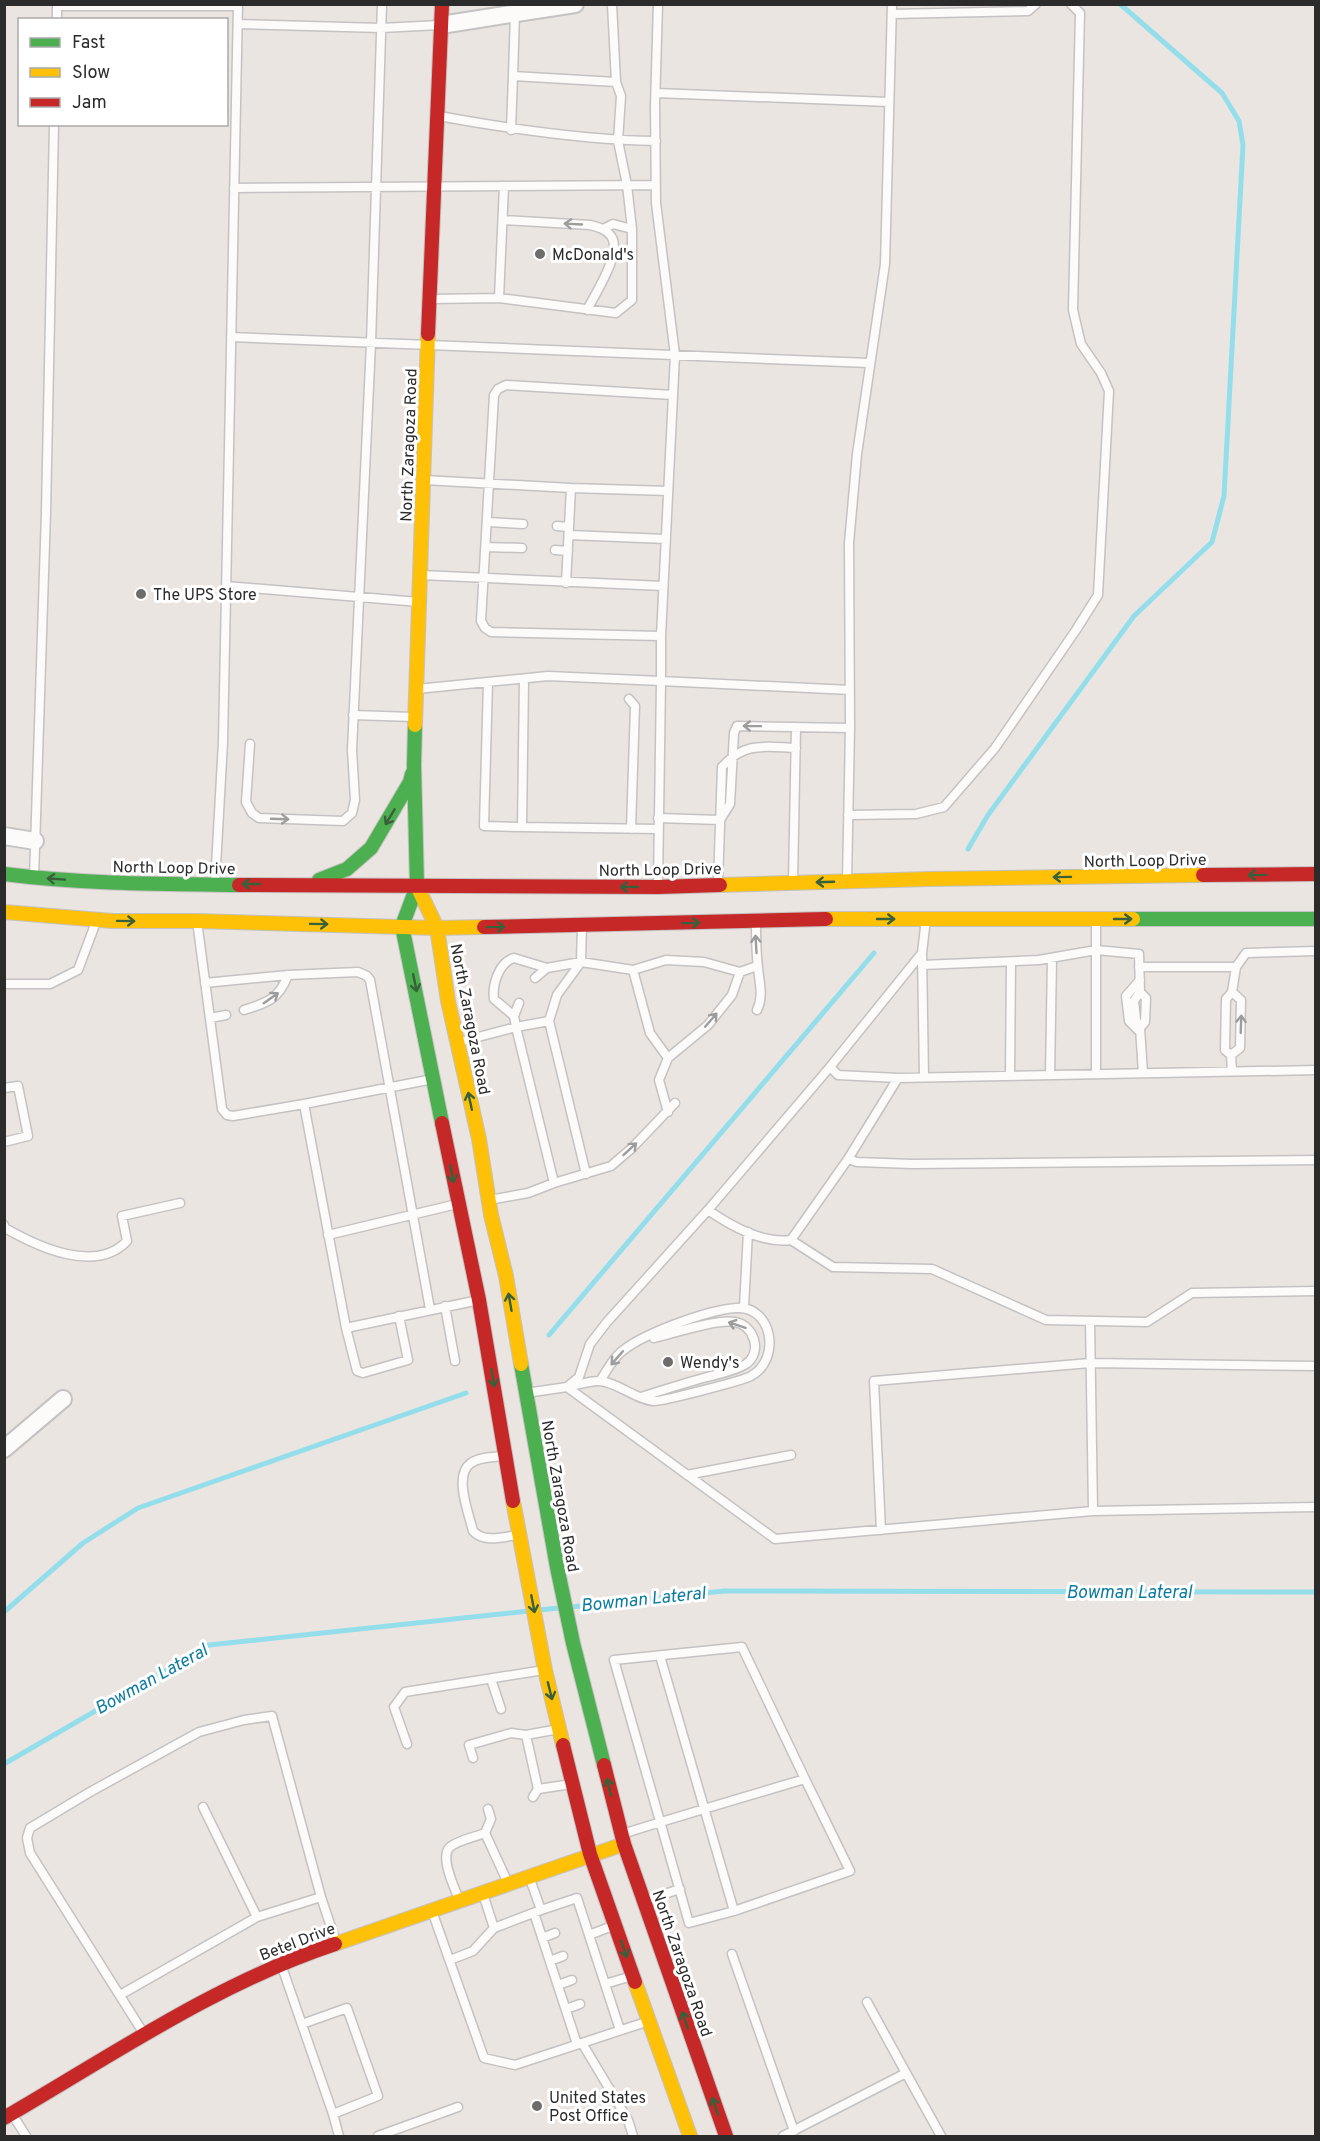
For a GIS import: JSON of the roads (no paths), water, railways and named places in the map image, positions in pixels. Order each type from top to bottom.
[{"type":"main road","name":"North Zaragoza Road","points":[[402,926],[417,886],[414,765],[429,299],[442,4]]},
{"type":"main road","points":[[309,884],[347,868],[371,848],[410,782],[414,765]]},
{"type":"main road","name":"North Loop Drive","points":[[4,873],[34,878],[128,884],[658,887],[793,883],[847,886],[1316,874]]},
{"type":"main road","name":"North Zaragoza Road","points":[[417,886],[437,928],[448,1001],[506,1276],[557,1567],[573,1643],[622,1839],[726,2136]]},
{"type":"main road","points":[[4,912],[97,920],[437,928],[756,921],[846,915],[926,920],[1316,919]]},
{"type":"main road","points":[[402,926],[479,1300],[519,1535],[559,1729],[590,1854],[690,2136]]},
{"type":"main road","points":[[479,1300],[497,1315],[504,1327],[531,1480],[545,1499]]},
{"type":"main road","name":"Betel Drive","points":[[8,2115],[144,2035],[253,1976],[336,1942],[483,1893],[590,1854],[622,1839]]},
{"type":"street","points":[[441,25],[575,4]]},
{"type":"street","points":[[4,836],[35,841]]},
{"type":"street","points":[[4,1449],[63,1399]]},
{"type":"lane","points":[[250,744],[246,802],[252,813],[259,818],[343,821],[352,813],[355,800],[352,750],[353,715],[371,343],[382,4]]},
{"type":"lane","points":[[429,299],[500,298],[616,313],[632,300],[632,229],[627,185],[618,141],[621,96],[616,82],[612,4]]},
{"type":"lane","points":[[658,4],[656,203],[675,355],[661,636],[658,887]]},
{"type":"lane","points":[[847,886],[850,728],[849,543],[857,454],[885,264],[892,9],[1028,11],[1036,4]]},
{"type":"lane","points":[[848,814],[916,814],[944,807],[995,748],[1098,595],[1109,391],[1101,374],[1081,344],[1073,310],[1080,13],[1071,4]]},
{"type":"lane","points":[[57,18],[57,6],[238,5],[223,742],[215,884]]},
{"type":"lane","points":[[512,130],[515,14]]},
{"type":"lane","points":[[238,24],[381,28],[441,25]]},
{"type":"lane","points":[[513,76],[616,82]]},
{"type":"lane","points":[[656,93],[889,102]]},
{"type":"lane","points":[[437,115],[512,130],[618,141],[656,141]]},
{"type":"lane","points":[[34,878],[46,512],[54,126]]},
{"type":"lane","points":[[500,298],[504,186]]},
{"type":"lane","points":[[234,188],[656,186]]},
{"type":"lane","points":[[503,220],[590,225],[610,234],[614,243],[614,254],[587,309]]},
{"type":"lane","points":[[603,229],[613,224],[632,229]]},
{"type":"lane","points":[[231,337],[869,363]]},
{"type":"lane","points":[[661,636],[491,632],[484,628],[481,621],[494,395],[498,389],[506,385],[673,395]]},
{"type":"lane","points":[[424,480],[668,491]]},
{"type":"lane","points":[[566,583],[571,488]]},
{"type":"lane","points":[[488,522],[523,524]]},
{"type":"lane","points":[[556,526],[569,531],[666,540]]},
{"type":"lane","points":[[486,547],[522,548]]},
{"type":"lane","points":[[555,550],[568,551]]},
{"type":"lane","points":[[421,575],[663,586]]},
{"type":"lane","points":[[226,586],[419,602]]},
{"type":"lane","points":[[417,689],[548,676],[850,690]]},
{"type":"lane","points":[[522,827],[524,679]]},
{"type":"lane","points":[[610,679],[619,689]]},
{"type":"lane","points":[[488,682],[484,826],[658,829]]},
{"type":"lane","points":[[629,699],[635,706],[631,828]]},
{"type":"lane","points":[[353,715],[416,718]]},
{"type":"lane","points":[[718,885],[720,820],[730,804],[734,733],[737,726],[850,728]]},
{"type":"lane","points":[[793,883],[796,727]]},
{"type":"lane","points":[[733,754],[753,746],[796,748]]},
{"type":"lane","points":[[658,818],[720,820]]},
{"type":"lane","points":[[1096,919],[1096,1074]]},
{"type":"lane","points":[[4,984],[51,984],[78,970],[97,920]]},
{"type":"lane","points":[[924,1077],[922,952],[926,920]]},
{"type":"lane","points":[[197,921],[222,1109],[227,1115],[233,1116],[304,1104],[434,1079]]},
{"type":"lane","points":[[756,921],[761,987],[761,1002],[757,1010]]},
{"type":"lane","points":[[582,925],[581,962],[557,995],[549,1022],[586,1174]]},
{"type":"lane","points":[[922,965],[1011,962],[1096,950],[1139,954],[1140,992],[1134,1001],[1136,1020],[1140,1030],[1143,1073]]},
{"type":"lane","points":[[1232,1071],[1231,1056],[1225,1050],[1226,999],[1232,992],[1236,967],[1246,952],[1316,951]]},
{"type":"lane","points":[[567,1387],[579,1377],[590,1344],[830,1067],[922,952]]},
{"type":"lane","points":[[514,1016],[494,999],[494,983],[504,964],[514,958],[547,968],[581,962],[633,970],[666,960],[704,962],[740,972],[758,966]]},
{"type":"lane","points":[[1050,1075],[1052,958]]},
{"type":"lane","points":[[1010,1076],[1011,962]]},
{"type":"lane","points":[[1139,967],[1236,967]]},
{"type":"lane","points":[[535,978],[547,968]]},
{"type":"lane","points":[[633,970],[650,1033],[668,1058]]},
{"type":"lane","points":[[206,983],[288,975],[358,972],[370,980],[430,1309]]},
{"type":"lane","points":[[668,1112],[659,1080],[668,1058],[708,1025],[732,995],[740,972]]},
{"type":"lane","points":[[244,1010],[274,998],[284,986],[288,975]]},
{"type":"lane","points":[[1140,980],[1126,996],[1129,1021],[1140,1030]]},
{"type":"lane","points":[[1231,1056],[1240,1048],[1241,1000],[1232,992]]},
{"type":"lane","points":[[519,1003],[514,1016],[516,1027],[554,1183]]},
{"type":"lane","points":[[210,1018],[226,1015]]},
{"type":"lane","points":[[457,1042],[516,1027],[549,1022]]},
{"type":"lane","points":[[830,1067],[838,1075],[898,1078],[1316,1070]]},
{"type":"lane","points":[[791,1240],[848,1159],[898,1078]]},
{"type":"lane","points":[[4,1088],[18,1086],[28,1136],[4,1142]]},
{"type":"lane","points":[[489,1200],[528,1193],[611,1166],[632,1148],[675,1103]]},
{"type":"lane","points":[[304,1104],[346,1328],[357,1371],[363,1373],[408,1360],[399,1316]]},
{"type":"lane","points":[[848,1159],[857,1162],[912,1164],[1316,1160]]},
{"type":"lane","points":[[4,1225],[5,1228],[17,1234],[67,1256],[92,1256],[118,1250],[126,1241],[122,1216],[180,1203]]},
{"type":"lane","points":[[328,1235],[458,1203]]},
{"type":"lane","points":[[708,1210],[725,1222],[748,1232],[777,1242],[791,1240],[833,1267],[932,1269],[1046,1320],[1147,1322],[1192,1293],[1316,1291]]},
{"type":"lane","points":[[744,1307],[748,1232]]},
{"type":"lane","points":[[346,1328],[479,1300]]},
{"type":"lane","points":[[445,1306],[455,1361]]},
{"type":"lane","points":[[526,1392],[600,1381],[655,1402],[751,1377],[764,1367],[769,1356],[770,1342],[766,1327],[754,1312],[744,1307],[720,1309],[638,1339],[618,1355],[600,1381]]},
{"type":"lane","points":[[1090,1321],[1093,1511]]},
{"type":"lane","points":[[638,1339],[654,1338],[725,1322],[738,1323],[752,1332],[755,1344],[753,1355],[747,1363],[732,1370],[640,1397]]},
{"type":"lane","points":[[881,1530],[874,1381],[1090,1363],[1316,1366]]},
{"type":"lane","points":[[567,1387],[775,1539],[1093,1511],[1316,1507]]},
{"type":"lane","points":[[687,1475],[791,1455]]},
{"type":"lane","points":[[506,1456],[472,1462],[465,1469],[462,1483],[473,1531],[478,1536],[485,1538],[519,1535]]},
{"type":"lane","points":[[742,1647],[805,1779],[850,1871],[734,1911],[689,1923],[662,1821],[614,1660],[742,1647]]},
{"type":"lane","points":[[660,1656],[734,1911]]},
{"type":"lane","points":[[407,1744],[394,1707],[405,1692],[545,1670]]},
{"type":"lane","points":[[491,1679],[501,1709]]},
{"type":"lane","points":[[144,2035],[34,1861],[27,1838],[30,1828],[199,1732],[244,1720],[273,1716],[321,1897],[336,1942]]},
{"type":"lane","points":[[473,1758],[469,1745],[511,1733],[526,1735],[559,1729]]},
{"type":"lane","points":[[526,1735],[524,1746],[534,1784],[533,1797]]},
{"type":"lane","points":[[622,1839],[662,1821],[805,1779]]},
{"type":"lane","points":[[534,1784],[573,1783]]},
{"type":"lane","points":[[203,1807],[257,1917]]},
{"type":"lane","points":[[459,1900],[446,1861],[447,1852],[452,1846],[485,1833],[491,1819],[488,1809]]},
{"type":"lane","points":[[485,1833],[508,1883]]},
{"type":"lane","points":[[529,1875],[542,1938],[566,2009],[580,2044],[628,2120],[633,2136]]},
{"type":"lane","points":[[643,1900],[680,1889]]},
{"type":"lane","points":[[483,1893],[494,1928]]},
{"type":"lane","points":[[120,1995],[257,1917],[321,1897]]},
{"type":"lane","points":[[450,1960],[473,1951],[494,1928],[537,1911],[577,1899],[581,1924],[589,1935],[589,1948],[620,2030]]},
{"type":"lane","points":[[432,1910],[484,2058],[515,2065],[649,2021]]},
{"type":"lane","points":[[589,1935],[616,1925]]},
{"type":"lane","points":[[542,1938],[555,1933]]},
{"type":"lane","points":[[732,1954],[794,2131]]},
{"type":"lane","points":[[550,1961],[563,1956]]},
{"type":"lane","points":[[281,1964],[339,2136]]},
{"type":"lane","points":[[605,1991],[633,1976]]},
{"type":"lane","points":[[558,1985],[572,1980]]},
{"type":"lane","points":[[867,2002],[941,2136]]},
{"type":"lane","points":[[566,2009],[580,2004]]},
{"type":"lane","points":[[302,2024],[347,2008],[378,2096],[333,2114]]},
{"type":"lane","points":[[783,2136],[906,2073]]},
{"type":"lane","points":[[378,2136],[458,2108]]},
{"type":"lane","points":[[8,2115],[26,2136]]},
{"type":"waterway","points":[[968,849],[988,815],[1134,616],[1212,542],[1224,496],[1243,145],[1239,121],[1222,93],[1120,4]]},
{"type":"waterway","points":[[549,1335],[874,953]]},
{"type":"waterway","points":[[4,1612],[83,1543],[138,1508],[466,1393]]},
{"type":"waterway","name":"Bowman Lateral","points":[[571,1607],[724,1591],[1316,1592]]},
{"type":"waterway","name":"Bowman Lateral","points":[[538,1610],[559,1608]]},
{"type":"waterway","name":"Bowman Lateral","points":[[4,1764],[209,1645],[529,1611]]},
{"type":"place","name":"McDonald's","points":[[540,254]]},
{"type":"place","name":"The UPS Store","points":[[141,594]]},
{"type":"place","name":"Wendy's","points":[[668,1362]]},
{"type":"place","name":"United States Post Office","points":[[537,2106]]}]
